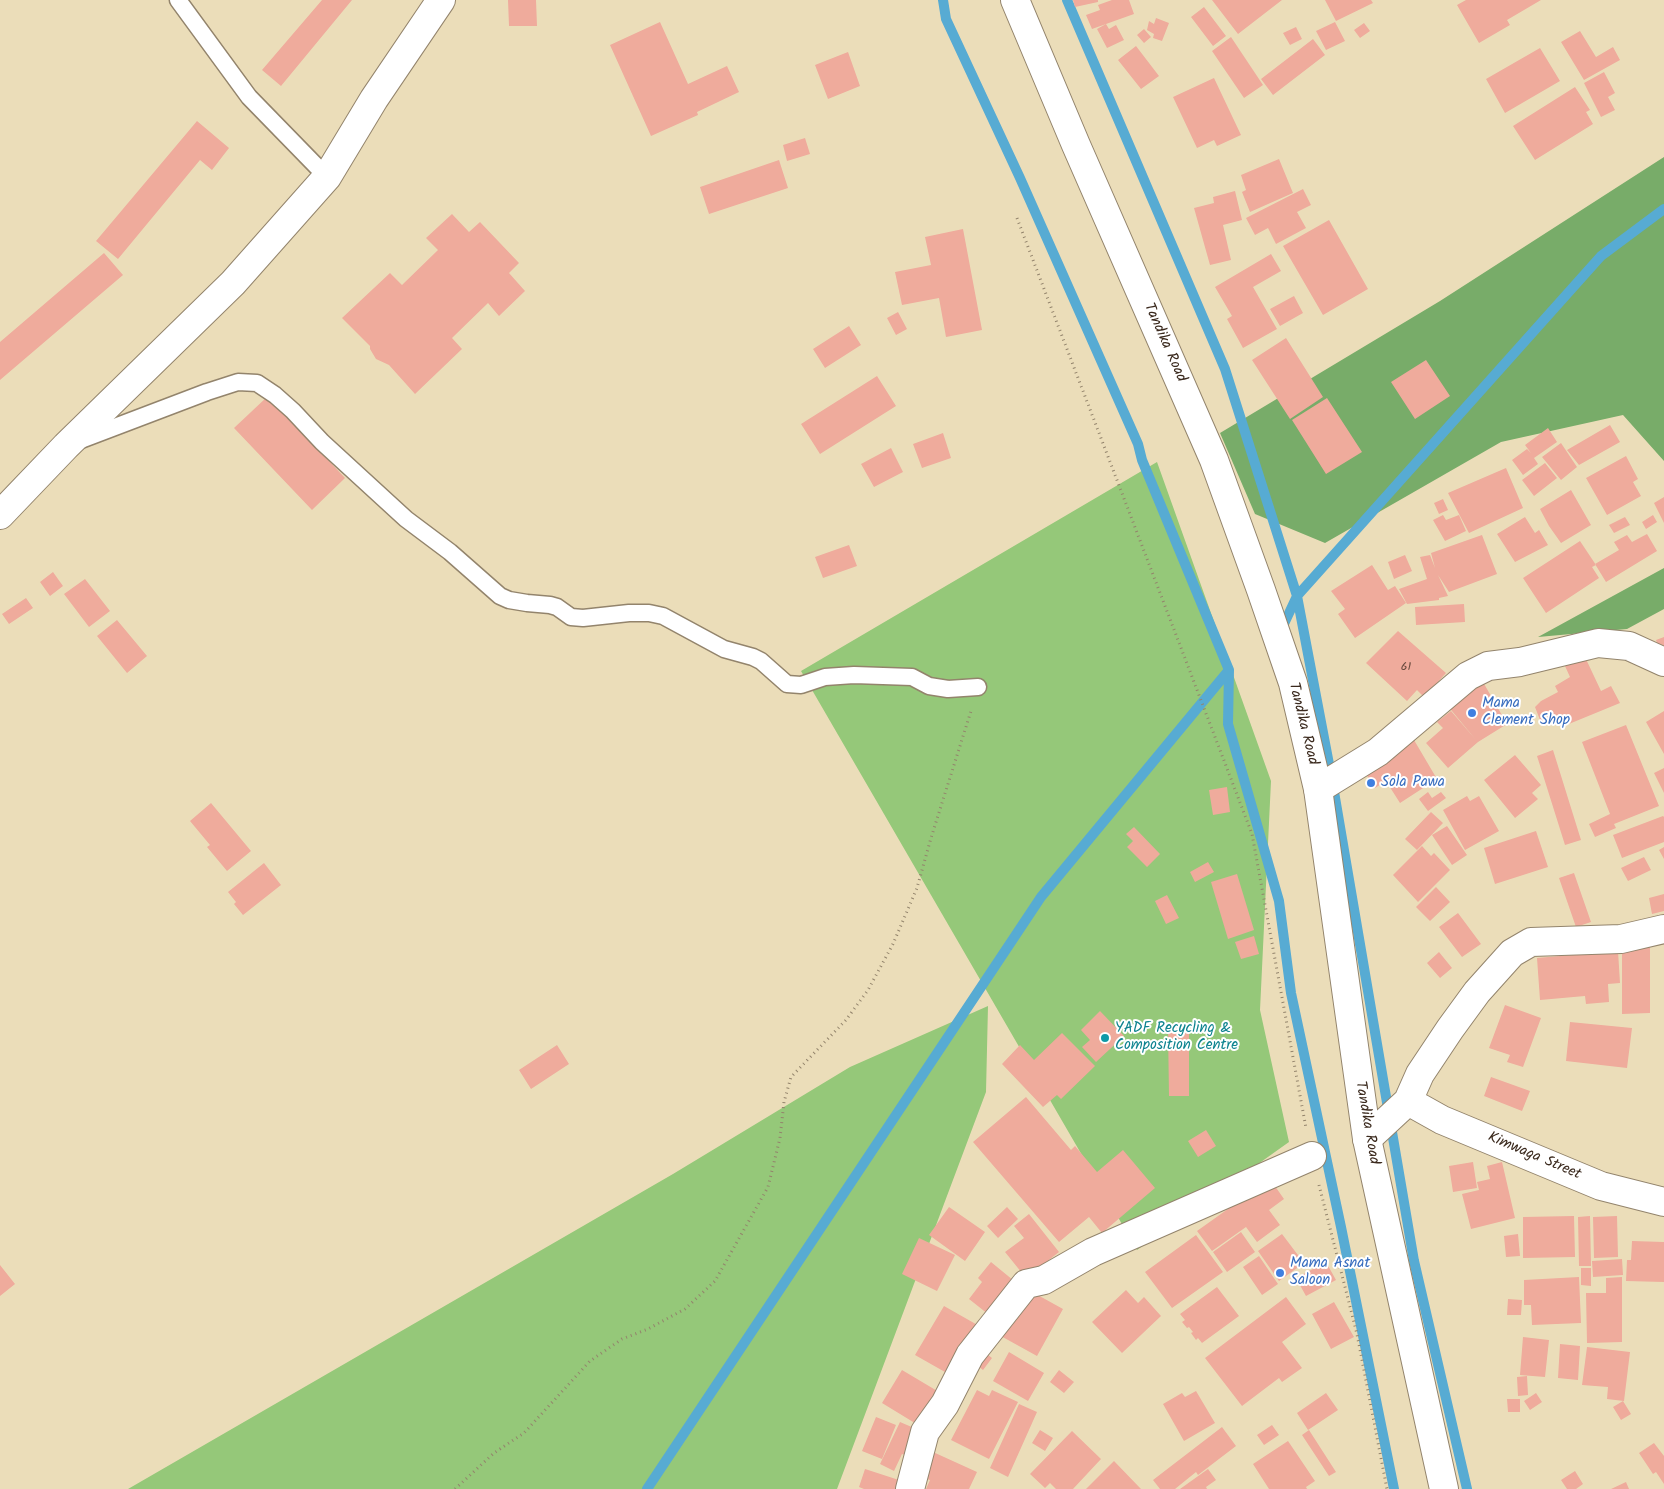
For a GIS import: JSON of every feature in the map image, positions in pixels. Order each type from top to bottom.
[{"type":"street","points":[[0,515],[66,446],[232,283],[327,177],[374,99],[441,0]]},
{"type":"street","name":"Tandika Road","points":[[1015,0],[1076,145],[1214,460],[1262,590],[1292,683],[1318,789],[1367,1138],[1444,1489]]},
{"type":"street","points":[[1318,789],[1378,752],[1468,676],[1488,666],[1520,662],[1598,643],[1629,646],[1664,662]]},
{"type":"street","points":[[1367,1138],[1408,1101],[1420,1074],[1450,1029],[1477,992],[1512,954],[1530,942],[1621,939],[1664,929]]},
{"type":"street","name":"Kimwaga Street","points":[[1408,1101],[1442,1120],[1601,1186],[1664,1202]]},
{"type":"street","points":[[910,1489],[925,1432],[946,1404],[970,1355],[1026,1284],[1044,1280],[1093,1252],[1312,1156]]},
{"type":"lane","points":[[178,0],[249,97],[327,177]]},
{"type":"lane","points":[[66,446],[207,392],[238,382],[257,383],[276,395],[322,442],[406,519],[450,552],[500,596],[509,600],[550,605],[571,617],[583,618],[630,612],[663,616],[724,649],[753,657],[787,684],[801,685],[826,677],[854,675],[912,677],[929,686],[948,689],[978,687]]},
{"type":"path","points":[[1017,218],[1252,834],[1301,1107],[1357,1334],[1387,1489]]},
{"type":"path","points":[[455,1489],[494,1453],[524,1433],[590,1361],[622,1340],[648,1330],[685,1309],[715,1281],[768,1186],[780,1138],[784,1102],[791,1078],[846,1020],[868,990],[893,944],[917,888],[978,687]]},
{"type":"green space","points":[[1664,157],[1664,461],[1623,415],[1501,442],[1325,543],[1255,514],[1220,433],[1440,301]]},
{"type":"green space","points":[[1157,462],[1271,781],[1260,1010],[1289,1142],[1137,1250],[801,671]]},
{"type":"green space","points":[[1664,568],[1664,609],[1627,629],[1538,637]]},
{"type":"green space","points":[[988,1006],[986,1092],[837,1489],[128,1489],[673,1174],[850,1067]]},
{"type":"building","points":[[322,0],[352,0],[281,86],[262,70]]},
{"type":"building","points":[[508,0],[536,0],[537,26],[509,26]]},
{"type":"building","points":[[1073,0],[1098,0],[1098,2],[1075,7]]},
{"type":"building","points":[[1112,0],[1129,0],[1134,14],[1092,29],[1086,15],[1100,10],[1098,5]]},
{"type":"building","points":[[1212,0],[1282,0],[1238,34]]},
{"type":"building","points":[[1325,0],[1371,0],[1373,3],[1336,21]]},
{"type":"building","points":[[1466,0],[1541,0],[1507,20],[1510,25],[1479,43],[1457,5]]},
{"type":"building","points":[[1204,7],[1226,36],[1213,46],[1191,17]]},
{"type":"building","points":[[1156,18],[1169,23],[1162,41],[1153,38],[1154,34],[1147,30],[1149,21],[1154,24]]},
{"type":"building","points":[[660,22],[688,84],[727,66],[739,92],[697,112],[698,115],[651,136],[610,45]]},
{"type":"building","points":[[1335,22],[1345,41],[1326,50],[1316,31]]},
{"type":"building","points":[[1364,23],[1370,31],[1360,38],[1354,30]]},
{"type":"building","points":[[1106,24],[1109,29],[1116,25],[1124,40],[1107,48],[1097,29]]},
{"type":"building","points":[[1296,27],[1302,39],[1290,45],[1283,33]]},
{"type":"building","points":[[1144,29],[1151,37],[1144,43],[1137,35]]},
{"type":"building","points":[[1580,31],[1596,57],[1613,47],[1620,60],[1584,80],[1561,42]]},
{"type":"building","points":[[1231,37],[1263,85],[1244,98],[1212,51]]},
{"type":"building","points":[[1313,39],[1325,55],[1273,95],[1261,79]]},
{"type":"building","points":[[1136,46],[1159,76],[1141,89],[1118,60]]},
{"type":"building","points":[[1540,48],[1560,81],[1505,113],[1486,79]]},
{"type":"building","points":[[848,52],[860,86],[828,99],[815,65]]},
{"type":"building","points":[[1604,72],[1615,93],[1608,97],[1615,110],[1601,117],[1584,83]]},
{"type":"building","points":[[1214,78],[1241,135],[1217,146],[1214,140],[1197,148],[1173,97]]},
{"type":"building","points":[[1575,87],[1590,110],[1586,112],[1593,124],[1535,160],[1513,126]]},
{"type":"building","points":[[197,121],[229,148],[212,170],[200,160],[118,259],[96,241]]},
{"type":"building","points":[[805,138],[810,154],[787,161],[783,145]]},
{"type":"building","points":[[1279,159],[1293,193],[1250,212],[1242,192],[1246,190],[1241,175]]},
{"type":"building","points":[[779,160],[788,188],[709,214],[700,187]]},
{"type":"building","points":[[1303,189],[1311,205],[1297,212],[1306,228],[1276,244],[1268,228],[1255,235],[1246,218]]},
{"type":"building","points":[[1235,191],[1242,220],[1223,225],[1231,260],[1210,265],[1194,208],[1214,203],[1213,197]]},
{"type":"building","points":[[452,214],[469,232],[480,222],[519,263],[509,273],[525,291],[499,316],[488,303],[452,338],[462,349],[415,394],[389,365],[376,359],[370,346],[342,318],[390,273],[402,285],[438,250],[426,238]]},
{"type":"building","points":[[1329,220],[1368,289],[1323,315],[1283,246]]},
{"type":"building","points":[[963,229],[982,330],[946,337],[939,298],[902,305],[895,272],[931,265],[925,237]]},
{"type":"building","points":[[104,253],[123,275],[0,380],[0,342]]},
{"type":"building","points":[[1271,254],[1281,271],[1253,287],[1277,329],[1243,348],[1227,319],[1232,316],[1215,287]]},
{"type":"building","points":[[1294,296],[1303,313],[1280,326],[1270,309]]},
{"type":"building","points":[[898,312],[907,329],[896,335],[887,318]]},
{"type":"building","points":[[849,326],[861,345],[825,368],[813,349]]},
{"type":"building","points":[[1286,338],[1323,397],[1290,419],[1252,360]]},
{"type":"building","points":[[1426,360],[1450,396],[1415,419],[1391,382]]},
{"type":"building","points":[[877,376],[896,406],[820,454],[801,424]]},
{"type":"building","points":[[268,396],[345,478],[312,510],[234,428]]},
{"type":"building","points":[[1327,398],[1362,452],[1326,474],[1292,420]]},
{"type":"building","points":[[1610,425],[1620,442],[1579,465],[1567,450]]},
{"type":"building","points":[[1548,428],[1557,442],[1534,458],[1538,464],[1523,475],[1512,460],[1527,449],[1531,453],[1525,445]]},
{"type":"building","points":[[943,433],[951,458],[922,468],[913,444]]},
{"type":"building","points":[[1561,443],[1577,467],[1561,480],[1542,457]]},
{"type":"building","points":[[891,448],[903,472],[874,487],[861,464]]},
{"type":"building","points":[[1626,456],[1638,479],[1633,482],[1641,496],[1607,515],[1586,478]]},
{"type":"building","points":[[1545,463],[1557,478],[1534,496],[1522,480]]},
{"type":"building","points":[[1506,468],[1523,508],[1469,533],[1448,493]]},
{"type":"building","points":[[1571,490],[1591,525],[1561,543],[1540,509]]},
{"type":"building","points":[[1664,497],[1664,523],[1654,503]]},
{"type":"building","points":[[1443,499],[1448,510],[1439,514],[1434,503]]},
{"type":"building","points":[[1443,515],[1446,520],[1459,515],[1466,531],[1445,541],[1433,520]]},
{"type":"building","points":[[1653,515],[1657,522],[1646,529],[1642,522]]},
{"type":"building","points":[[1525,517],[1535,533],[1539,530],[1548,545],[1515,562],[1497,534]]},
{"type":"building","points":[[1625,517],[1630,525],[1614,533],[1609,525]]},
{"type":"building","points":[[1647,534],[1657,551],[1606,582],[1595,564],[1619,550],[1614,542],[1627,535],[1632,542]]},
{"type":"building","points":[[1482,535],[1497,574],[1449,592],[1438,575],[1448,596],[1439,598],[1439,600],[1407,604],[1399,589],[1427,579],[1420,557],[1430,555],[1435,568],[1431,553]]},
{"type":"building","points":[[1580,541],[1596,565],[1592,567],[1599,578],[1546,613],[1523,578]]},
{"type":"building","points":[[849,545],[857,566],[823,578],[815,557]]},
{"type":"building","points":[[1405,555],[1412,571],[1394,579],[1388,562]]},
{"type":"building","points":[[1372,565],[1388,590],[1395,586],[1406,603],[1355,638],[1338,614],[1345,609],[1331,591]]},
{"type":"building","points":[[53,572],[63,586],[50,596],[40,582]]},
{"type":"building","points":[[85,579],[110,611],[89,627],[64,594]]},
{"type":"building","points":[[26,598],[33,608],[9,624],[2,614]]},
{"type":"building","points":[[1464,604],[1465,622],[1416,625],[1415,607]]},
{"type":"building","points":[[117,620],[147,656],[127,673],[97,636]]},
{"type":"building","points":[[1398,631],[1446,673],[1424,697],[1417,690],[1407,701],[1366,663]]},
{"type":"building","points":[[1664,637],[1664,658],[1662,658],[1656,640]]},
{"type":"building","points":[[1585,657],[1601,691],[1611,686],[1620,703],[1564,726],[1561,716],[1546,722],[1540,720],[1535,707],[1541,701],[1558,692],[1555,686],[1570,677],[1565,666]]},
{"type":"building","points":[[1483,682],[1507,724],[1478,742],[1448,768],[1426,743],[1443,728],[1437,722],[1451,711],[1476,740],[1447,705]]},
{"type":"building","points":[[1664,711],[1664,754],[1646,722]]},
{"type":"building","points":[[1626,725],[1659,806],[1614,824],[1616,828],[1595,837],[1589,824],[1610,814],[1582,742]]},
{"type":"building","points":[[1414,740],[1437,779],[1400,803],[1386,781],[1375,788],[1364,771]]},
{"type":"building","points":[[1553,750],[1581,840],[1565,845],[1537,756]]},
{"type":"building","points":[[1515,755],[1541,785],[1532,793],[1538,799],[1515,818],[1484,780]]},
{"type":"building","points":[[1664,768],[1664,793],[1654,773]]},
{"type":"building","points":[[1227,787],[1230,812],[1213,815],[1209,790]]},
{"type":"building","points":[[1428,792],[1432,798],[1441,792],[1446,798],[1428,811],[1419,799]]},
{"type":"building","points":[[1467,796],[1470,801],[1479,796],[1499,831],[1465,850],[1443,810]]},
{"type":"building","points":[[211,803],[251,851],[227,871],[207,847],[210,845],[190,821]]},
{"type":"building","points":[[1431,812],[1443,823],[1417,850],[1405,839]]},
{"type":"building","points":[[1663,816],[1664,842],[1622,858],[1613,835]]},
{"type":"building","points":[[1447,826],[1467,855],[1452,865],[1432,835]]},
{"type":"building","points":[[1134,827],[1160,854],[1147,867],[1127,847],[1133,841],[1126,834]]},
{"type":"building","points":[[1536,831],[1548,867],[1495,884],[1484,848]]},
{"type":"building","points":[[1422,846],[1431,856],[1434,853],[1450,870],[1418,902],[1393,875]]},
{"type":"building","points":[[1664,847],[1664,859],[1659,850]]},
{"type":"building","points":[[1644,857],[1651,870],[1628,881],[1621,868]]},
{"type":"building","points":[[1208,862],[1214,872],[1195,882],[1190,872]]},
{"type":"building","points":[[264,863],[281,885],[243,915],[234,904],[236,902],[228,892]]},
{"type":"building","points":[[1574,873],[1591,922],[1576,927],[1559,878]]},
{"type":"building","points":[[1237,874],[1254,930],[1228,939],[1211,882]]},
{"type":"building","points":[[1436,887],[1450,902],[1430,921],[1416,907]]},
{"type":"building","points":[[1664,894],[1664,911],[1652,914],[1649,898]]},
{"type":"building","points":[[1167,895],[1179,918],[1166,924],[1155,901]]},
{"type":"building","points":[[1458,913],[1481,944],[1462,957],[1439,927]]},
{"type":"building","points":[[1254,936],[1259,954],[1241,959],[1235,942]]},
{"type":"building","points":[[1622,944],[1650,944],[1650,1013],[1622,1014]]},
{"type":"building","points":[[1618,951],[1620,983],[1608,984],[1609,1002],[1586,1004],[1585,996],[1540,1000],[1537,958]]},
{"type":"building","points":[[1439,952],[1452,968],[1440,978],[1427,963]]},
{"type":"building","points":[[1505,1005],[1541,1018],[1523,1067],[1507,1062],[1510,1055],[1489,1048]]},
{"type":"building","name":"YADF Recycling & Composition Centre","points":[[1100,1011],[1124,1036],[1096,1062],[1082,1047],[1090,1040],[1081,1030]]},
{"type":"building","points":[[1570,1022],[1632,1028],[1627,1068],[1566,1061]]},
{"type":"building","points":[[1168,1028],[1189,1028],[1189,1096],[1169,1096]]},
{"type":"building","points":[[1062,1033],[1095,1066],[1061,1099],[1057,1095],[1043,1107],[1002,1064],[1020,1045],[1034,1060]]},
{"type":"building","points":[[557,1045],[569,1064],[531,1089],[519,1070]]},
{"type":"building","points":[[1491,1077],[1530,1091],[1522,1111],[1484,1096]]},
{"type":"building","points":[[1026,1097],[1071,1150],[1075,1146],[1097,1172],[1123,1150],[1155,1188],[1102,1233],[1089,1217],[1059,1242],[973,1142]]},
{"type":"building","points":[[1206,1130],[1216,1146],[1198,1157],[1188,1141]]},
{"type":"building","points":[[1473,1162],[1477,1188],[1453,1192],[1449,1166]]},
{"type":"building","points":[[1502,1162],[1515,1218],[1471,1229],[1462,1194],[1479,1190],[1477,1182],[1490,1179],[1487,1166]]},
{"type":"building","points":[[1270,1179],[1284,1199],[1269,1210],[1280,1225],[1257,1242],[1246,1227],[1212,1251],[1197,1231]]},
{"type":"building","points":[[949,1207],[985,1232],[965,1261],[929,1235]]},
{"type":"building","points":[[1007,1207],[1018,1219],[998,1238],[987,1226]]},
{"type":"building","points":[[1029,1214],[1059,1252],[1026,1278],[1005,1252],[1024,1238],[1014,1226]]},
{"type":"building","points":[[1574,1216],[1575,1257],[1523,1258],[1523,1217]]},
{"type":"building","points":[[1590,1216],[1591,1266],[1579,1266],[1578,1217]]},
{"type":"building","points":[[1617,1216],[1618,1257],[1594,1258],[1593,1217]]},
{"type":"building","points":[[1241,1232],[1255,1252],[1227,1272],[1213,1252]]},
{"type":"building","points":[[1282,1234],[1304,1263],[1279,1281],[1258,1251]]},
{"type":"building","points":[[1518,1234],[1520,1256],[1506,1257],[1504,1236]]},
{"type":"building","points":[[1196,1235],[1223,1272],[1172,1308],[1145,1272]]},
{"type":"building","points":[[919,1238],[955,1255],[937,1291],[902,1274]]},
{"type":"building","points":[[1632,1241],[1664,1242],[1664,1282],[1626,1281],[1627,1260],[1631,1260]]},
{"type":"building","points":[[1259,1256],[1278,1284],[1262,1295],[1243,1267]]},
{"type":"building","points":[[1622,1259],[1623,1275],[1593,1277],[1592,1261]]},
{"type":"building","points":[[991,1262],[1019,1285],[993,1318],[969,1299],[982,1282],[978,1278]]},
{"type":"building","points":[[1326,1262],[1336,1280],[1306,1296],[1296,1278]]},
{"type":"building","points":[[0,1265],[15,1284],[0,1296]]},
{"type":"building","points":[[1581,1268],[1591,1268],[1591,1286],[1581,1285]]},
{"type":"building","points":[[1579,1277],[1581,1323],[1532,1325],[1531,1305],[1524,1305],[1524,1280]]},
{"type":"building","points":[[1622,1277],[1622,1342],[1587,1343],[1586,1293],[1606,1293],[1606,1278]]},
{"type":"building","points":[[1217,1287],[1239,1316],[1202,1343],[1198,1338],[1196,1340],[1191,1333],[1193,1332],[1182,1322],[1185,1320],[1180,1314]]},
{"type":"building","points":[[1025,1288],[1063,1309],[1037,1356],[999,1335]]},
{"type":"building","points":[[1126,1290],[1138,1303],[1144,1297],[1161,1316],[1122,1353],[1092,1322]]},
{"type":"building","points":[[1286,1297],[1306,1324],[1282,1342],[1302,1368],[1282,1382],[1279,1378],[1242,1406],[1205,1358]]},
{"type":"building","points":[[1508,1299],[1522,1300],[1521,1315],[1507,1315]]},
{"type":"building","points":[[1334,1302],[1354,1337],[1331,1349],[1312,1314]]},
{"type":"building","points":[[944,1306],[981,1327],[952,1376],[915,1355]]},
{"type":"building","points":[[1523,1337],[1549,1340],[1545,1377],[1520,1375]]},
{"type":"building","points":[[1560,1344],[1580,1346],[1578,1380],[1558,1378]]},
{"type":"building","points":[[978,1347],[992,1358],[983,1370],[969,1359]]},
{"type":"building","points":[[1587,1347],[1630,1352],[1624,1401],[1607,1399],[1608,1387],[1582,1385]]},
{"type":"building","points":[[1009,1352],[1044,1373],[1028,1401],[993,1381]]},
{"type":"building","points":[[902,1370],[944,1395],[923,1428],[882,1403]]},
{"type":"building","points":[[1059,1370],[1074,1382],[1064,1393],[1050,1382]]},
{"type":"building","points":[[1527,1376],[1528,1395],[1518,1396],[1517,1377]]},
{"type":"building","points":[[977,1390],[989,1396],[992,1390],[1018,1402],[989,1459],[951,1440]]},
{"type":"building","points":[[1196,1391],[1215,1423],[1184,1441],[1163,1404],[1182,1393],[1185,1397]]},
{"type":"building","points":[[1326,1393],[1338,1410],[1308,1430],[1297,1413]]},
{"type":"building","points":[[1536,1393],[1542,1402],[1530,1410],[1524,1401]]},
{"type":"building","points":[[1507,1399],[1520,1399],[1520,1412],[1508,1412]]},
{"type":"building","points":[[1623,1401],[1631,1414],[1621,1420],[1613,1407]]},
{"type":"building","points":[[1019,1404],[1037,1412],[1008,1477],[990,1468]]},
{"type":"building","points":[[876,1417],[896,1425],[882,1459],[862,1451]]},
{"type":"building","points":[[900,1422],[921,1431],[908,1456],[902,1454],[894,1471],[880,1464]]},
{"type":"building","points":[[1272,1425],[1279,1435],[1264,1445],[1257,1435]]},
{"type":"building","points":[[1222,1427],[1236,1446],[1198,1475],[1196,1472],[1175,1489],[1160,1489],[1153,1480]]},
{"type":"building","points":[[1040,1430],[1053,1438],[1045,1451],[1032,1443]]},
{"type":"building","points":[[1309,1430],[1336,1472],[1329,1476],[1302,1435]]},
{"type":"building","points":[[1072,1431],[1101,1459],[1073,1489],[1056,1489],[1050,1483],[1045,1488],[1030,1474]]},
{"type":"building","points":[[1288,1441],[1315,1481],[1306,1487],[1307,1489],[1269,1489],[1253,1464]]},
{"type":"building","points":[[1654,1443],[1664,1456],[1664,1484],[1656,1472],[1653,1474],[1639,1453]]},
{"type":"building","points":[[933,1452],[977,1472],[969,1489],[926,1489],[930,1480],[921,1477]]},
{"type":"building","points":[[1114,1461],[1141,1489],[1086,1489]]},
{"type":"building","points":[[865,1469],[902,1481],[899,1489],[864,1489],[859,1487]]},
{"type":"building","points":[[1208,1469],[1216,1480],[1206,1487],[1207,1489],[1180,1489]]},
{"type":"building","points":[[1575,1471],[1583,1484],[1576,1489],[1567,1489],[1561,1480]]},
{"type":"building","points":[[1626,1482],[1629,1489],[1611,1489]]},
{"type":"waterway","points":[[943,0],[946,19],[1020,178],[1138,444],[1142,460],[1229,670],[1228,724],[1279,901],[1291,993],[1394,1489]]},
{"type":"waterway","points":[[1067,0],[1225,369],[1297,596],[1332,780],[1414,1261],[1467,1489]]},
{"type":"waterway","points":[[1283,626],[1297,596],[1601,256],[1664,209]]},
{"type":"waterway","points":[[647,1489],[1041,897],[1229,670]]},
{"type":"place","name":"Mama Clement Shop","points":[[1472,713]]},
{"type":"place","name":"Sola Pawa","points":[[1371,783]]},
{"type":"place","name":"YADF Recycling & Composition Centre","points":[[1105,1038]]},
{"type":"place","name":"Mama Asnat Saloon","points":[[1280,1273]]}]
